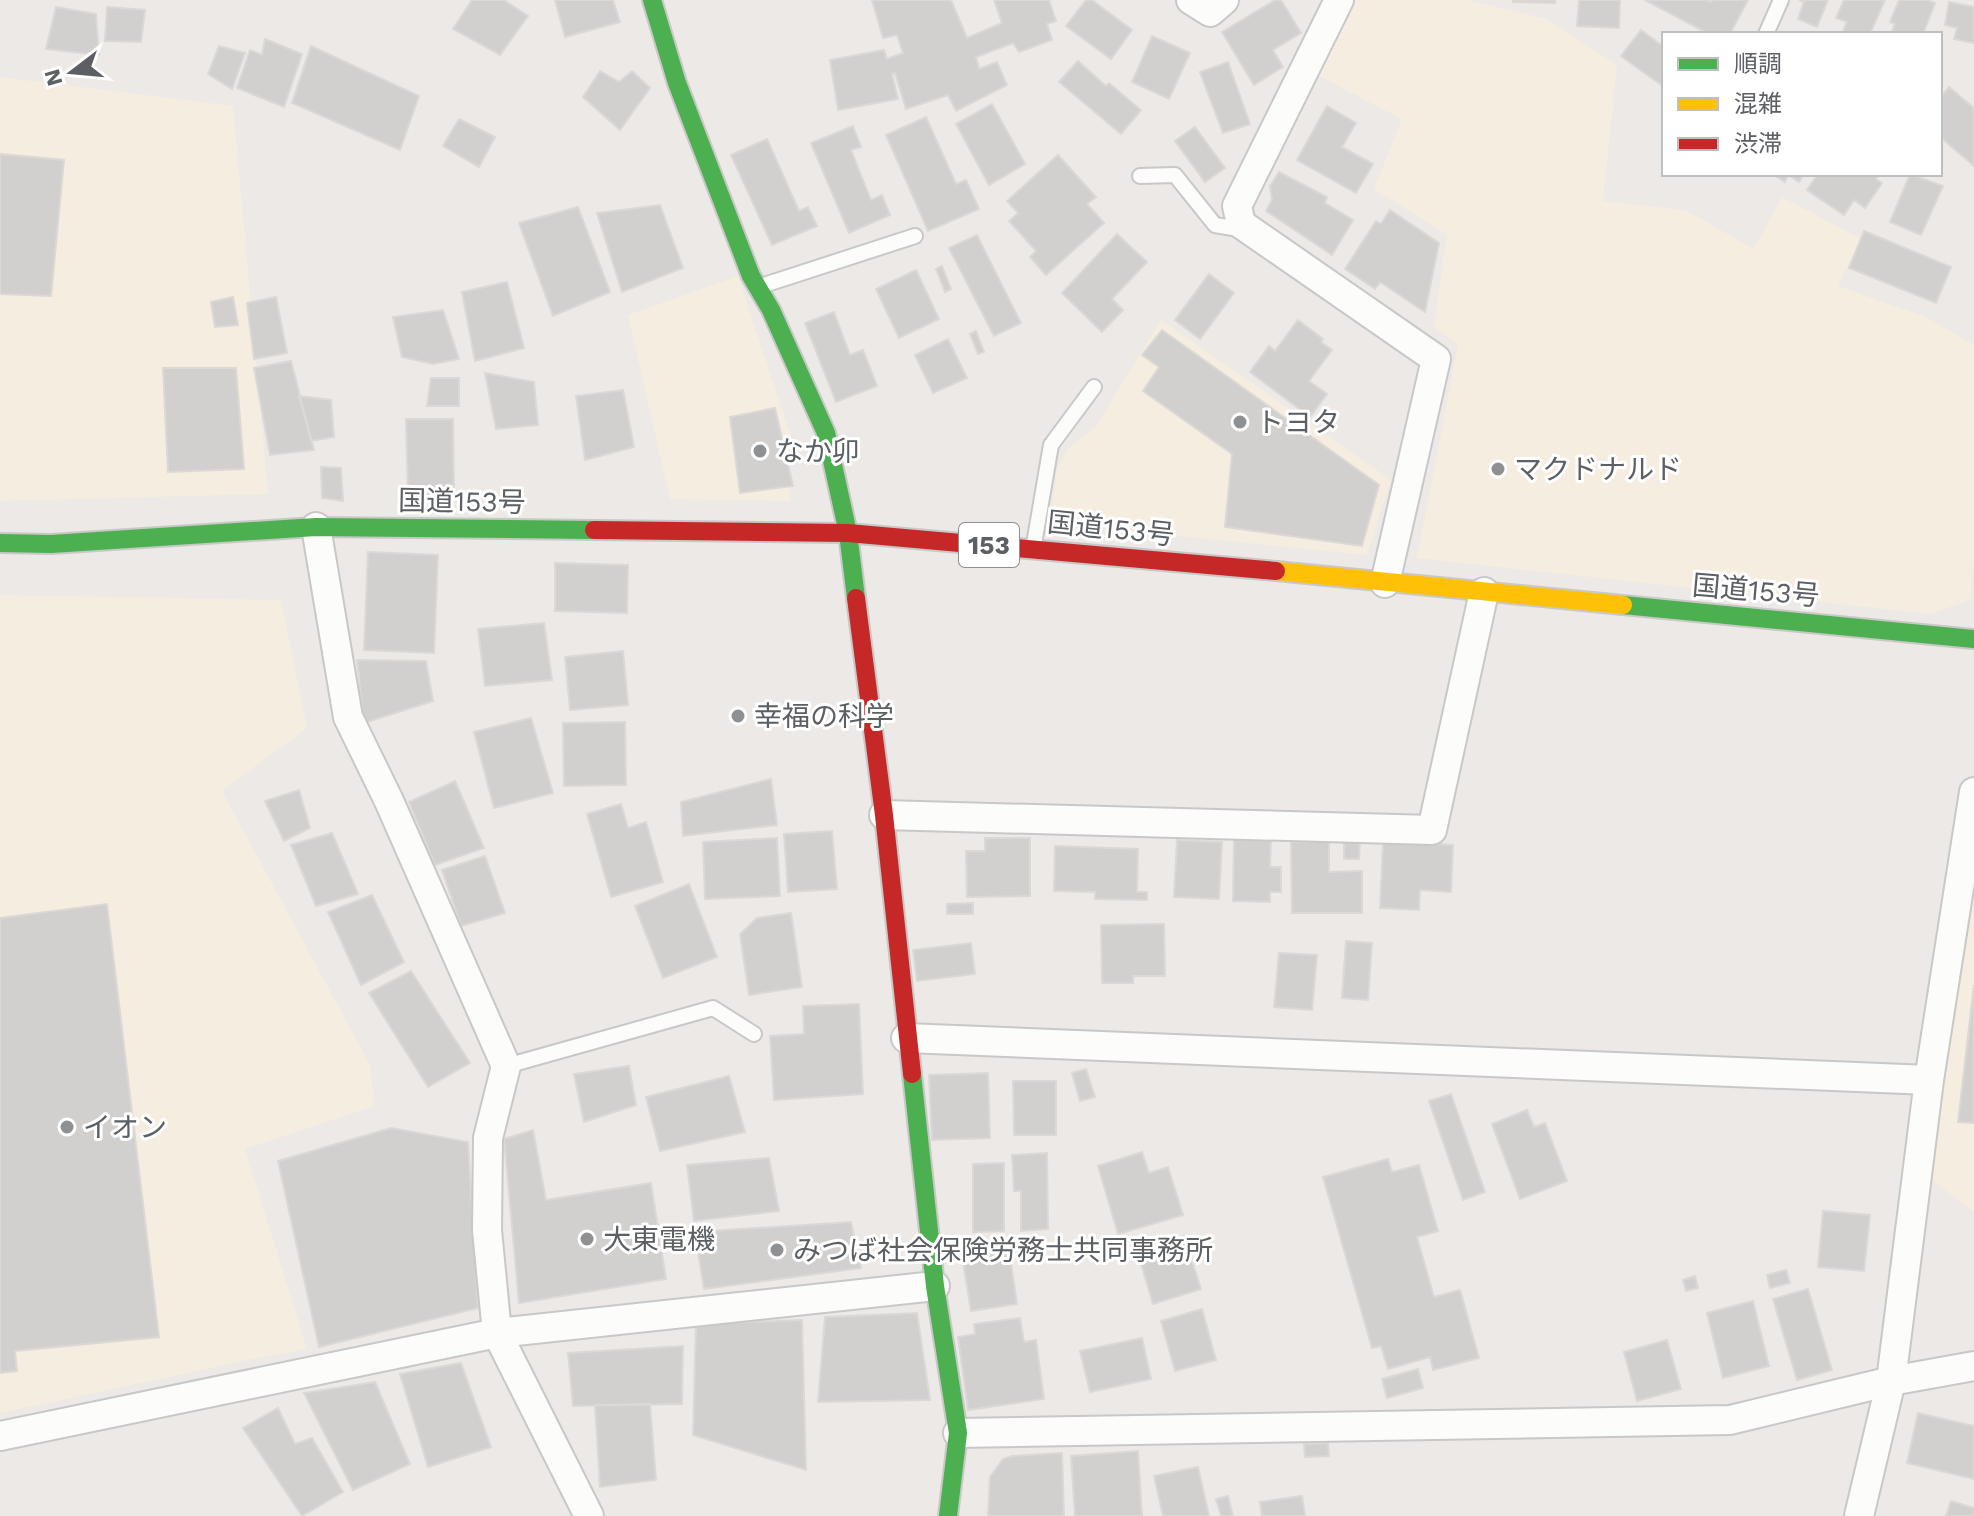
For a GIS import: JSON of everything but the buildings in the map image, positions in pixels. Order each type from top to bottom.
[{"type":"main road","points":[[652,0],[677,83],[757,287],[771,310],[826,433],[848,533],[884,815],[935,1286],[958,1433],[948,1516]]},
{"type":"main road","name":"国道153号","points":[[0,543],[51,544],[316,527],[848,533],[1033,548],[1974,639]]},
{"type":"street","points":[[1191,0],[1210,12],[1224,0]]},
{"type":"street","points":[[1330,5],[1237,206],[1241,224],[1436,359],[1385,583]]},
{"type":"street","points":[[316,527],[348,717],[389,801],[506,1066],[488,1138],[487,1230],[497,1333],[589,1516]]},
{"type":"street","points":[[884,815],[1432,830],[1484,592]]},
{"type":"street","points":[[1859,1516],[1891,1381],[1929,1080],[1974,792]]},
{"type":"street","points":[[906,1038],[1929,1080]]},
{"type":"street","points":[[0,1436],[497,1333],[935,1286]]},
{"type":"street","points":[[958,1433],[1730,1420],[1891,1381],[1974,1366]]},
{"type":"lane","points":[[1767,32],[1781,0]]},
{"type":"lane","points":[[1140,176],[1175,175],[1215,225],[1233,228],[1241,224]]},
{"type":"lane","points":[[757,287],[915,236]]},
{"type":"lane","points":[[1033,548],[1051,445],[1094,387]]},
{"type":"lane","points":[[506,1066],[713,1008],[754,1034]]},
{"type":"shaded area","points":[[1356,0],[1468,0],[1547,19],[1617,65],[1603,201],[1685,210],[1754,249],[1782,197],[1861,239],[1838,286],[1928,318],[1974,345],[1974,557],[1970,600],[1930,614],[1417,558],[1458,345],[1434,327],[1447,235],[1374,189],[1402,119],[1319,76]]},
{"type":"shaded area","points":[[0,77],[233,106],[268,494],[0,501]]},
{"type":"shaded area","points":[[738,276],[798,457],[789,460],[790,501],[670,499],[628,315]]},
{"type":"shaded area","points":[[1161,320],[1391,480],[1367,555],[1050,523],[1057,470],[1067,450],[1097,425]]},
{"type":"shaded area","points":[[0,595],[281,600],[307,728],[222,791],[370,1065],[374,1106],[245,1149],[307,1349],[0,1413]]},
{"type":"shaded area","points":[[1974,883],[1974,1212],[1927,1176]]},
{"type":"traffic: fast","points":[[652,0],[677,83],[751,276],[771,310],[826,433],[848,533],[856,598]]},
{"type":"traffic: fast","points":[[0,543],[51,544],[316,527],[594,530]]},
{"type":"traffic: fast","points":[[1623,605],[1974,639]]},
{"type":"traffic: fast","points":[[912,1074],[935,1286],[958,1433],[948,1516]]},
{"type":"traffic: slow","points":[[1276,571],[1623,605]]},
{"type":"traffic: jam","points":[[594,530],[848,533],[1276,571]]},
{"type":"traffic: jam","points":[[856,598],[884,815],[912,1074]]},
{"type":"place","name":"トヨタ","points":[[1240,422]]},
{"type":"place","name":"なか卯","points":[[760,451]]},
{"type":"place","name":"マクドナルド","points":[[1498,469]]},
{"type":"place","name":"幸福の科学","points":[[738,716]]},
{"type":"place","name":"イオン","points":[[67,1127]]},
{"type":"place","name":"大東電機","points":[[587,1239]]},
{"type":"place","name":"みつば社会保険労務士共同事務所","points":[[777,1250]]}]
